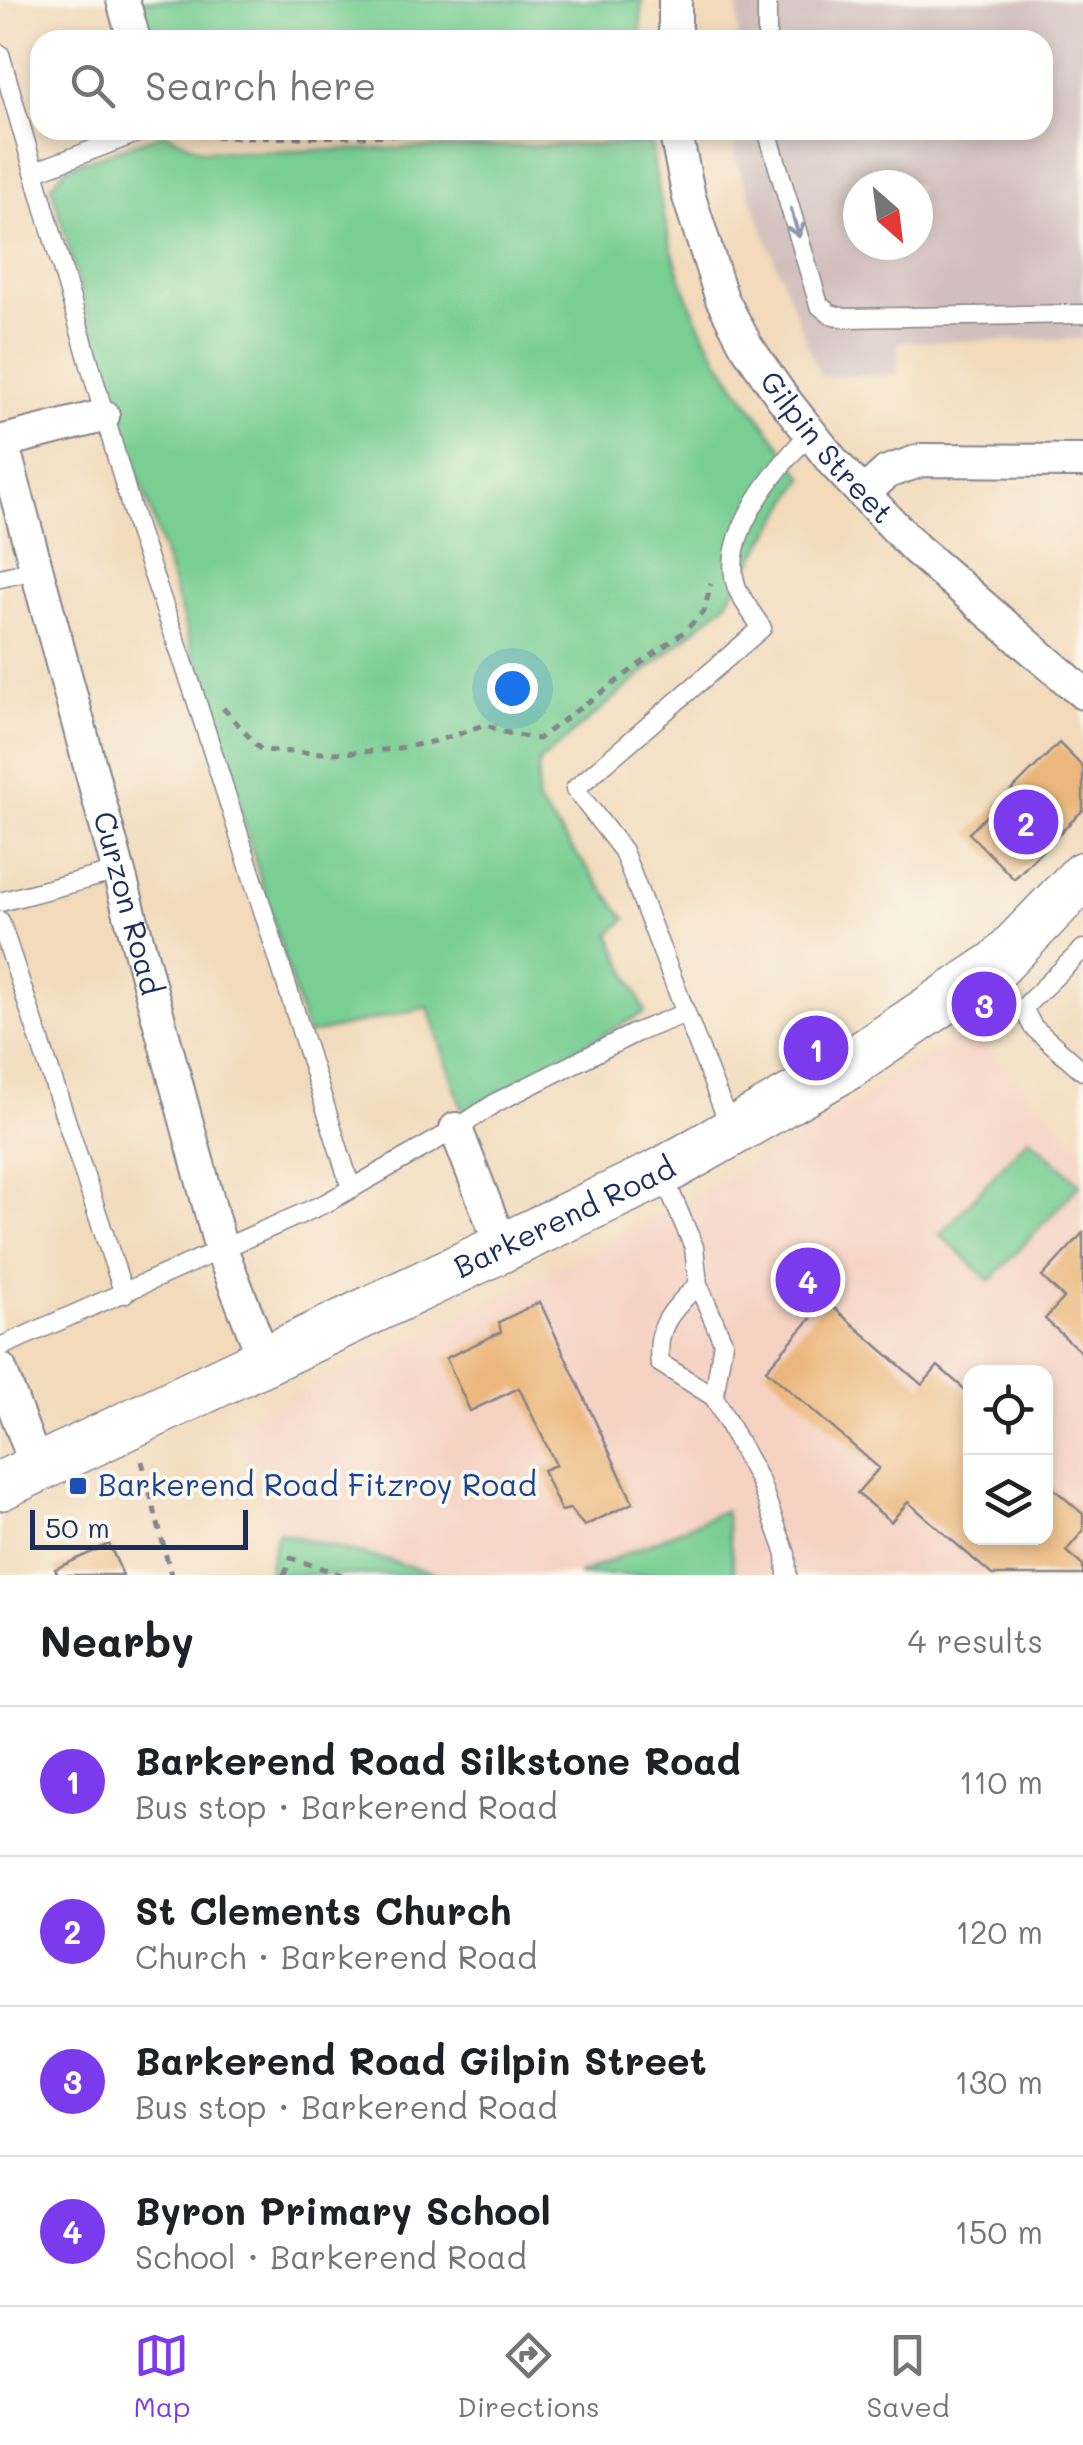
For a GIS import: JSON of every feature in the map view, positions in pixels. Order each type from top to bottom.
[{"type":"main road","name":"Barkerend Road","points":[[18,1477],[662,1172],[847,1066],[998,964],[1083,876]]},
{"type":"street","points":[[123,0],[131,30]]},
{"type":"street","points":[[674,0],[675,30]]},
{"type":"street","name":"Gilpin Street","points":[[677,140],[690,197],[722,298],[746,345],[810,433],[914,548],[1083,693]]},
{"type":"street","points":[[1,442],[103,416]]},
{"type":"street","name":"Curzon Road","points":[[1,442],[39,569],[221,1249],[265,1361]]},
{"type":"street","points":[[864,493],[887,472],[922,460],[1083,461]]},
{"type":"street","points":[[456,1129],[503,1250]]},
{"type":"street","points":[[0,1369],[18,1477]]},
{"type":"lane","points":[[766,30],[767,0]]},
{"type":"lane","points":[[0,54],[138,530],[193,690],[351,1188]]},
{"type":"lane","points":[[34,172],[119,140]]},
{"type":"lane","points":[[770,140],[819,305],[830,314],[845,318],[1083,314]]},
{"type":"lane","points":[[732,1132],[623,851],[575,789],[762,628],[737,587],[734,544],[777,468],[810,433]]},
{"type":"lane","points":[[0,578],[39,569]]},
{"type":"lane","points":[[0,902],[120,870]]},
{"type":"lane","points":[[0,921],[124,1294]]},
{"type":"lane","points":[[1083,949],[1023,1008],[1033,1027],[1083,1071]]},
{"type":"lane","points":[[0,1347],[326,1204],[569,1064],[686,1013]]},
{"type":"lane","points":[[662,1172],[694,1247],[698,1284],[723,1342],[714,1397]]},
{"type":"lane","points":[[698,1284],[670,1313],[657,1340],[660,1363],[714,1397],[760,1482],[786,1554],[787,1575]]},
{"type":"path","points":[[193,690],[206,690],[261,750],[324,754],[392,750],[447,740],[486,724],[538,740],[685,631],[704,611],[720,550],[734,544]]},
{"type":"path","points":[[128,1426],[138,1446],[171,1575]]},
{"type":"path","points":[[284,1575],[290,1558],[342,1575]]},
{"type":"shaded area","points":[[738,0],[1083,0],[1083,339],[898,342],[897,374],[820,377],[735,156],[736,140],[1053,140],[1053,30],[738,30]]},
{"type":"shaded area","points":[[972,1031],[1083,1150],[1083,1575],[735,1575],[724,1510],[578,1575],[443,1575],[277,1532],[229,1424],[454,1320],[726,1178]]},
{"type":"green space","points":[[138,0],[642,0],[640,30],[147,30]]},
{"type":"green space","points":[[145,140],[180,140],[202,150],[245,152],[651,143],[666,226],[692,307],[728,374],[804,478],[725,604],[539,762],[537,802],[626,919],[610,934],[645,1012],[463,1112],[428,1007],[307,1035],[151,512],[114,410],[51,185],[67,167]]},
{"type":"green space","points":[[1029,1137],[1080,1184],[990,1281],[940,1235]]},
{"type":"green space","points":[[725,1510],[735,1575],[578,1575]]},
{"type":"green space","points":[[277,1532],[443,1575],[267,1575]]},
{"type":"building","points":[[1059,743],[1083,767],[1083,810],[1014,879],[969,833]]},
{"type":"building","points":[[1083,1233],[1083,1354],[1045,1319],[1064,1298],[1042,1277]]},
{"type":"building","points":[[826,1301],[922,1385],[938,1366],[963,1388],[963,1545],[1053,1545],[1053,1488],[1083,1514],[1083,1531],[1066,1551],[1083,1566],[1083,1575],[992,1575],[908,1502],[891,1522],[857,1493],[879,1468],[766,1370]]},
{"type":"building","points":[[540,1302],[633,1503],[584,1526],[570,1509],[561,1511],[543,1470],[556,1465],[519,1388],[470,1411],[446,1358],[501,1332],[499,1322]]},
{"type":"building","points":[[109,1544],[123,1575],[58,1575],[55,1569]]},
{"type":"place","name":"St Clements Church","points":[[1026,822]]},
{"type":"place","name":"Barkerend Road Gilpin Street","points":[[984,1004]]},
{"type":"place","name":"Barkerend Road Silkstone Road","points":[[816,1048]]},
{"type":"place","name":"Byron Primary School","points":[[808,1280]]},
{"type":"place","name":"Barkerend Road Fitzroy Road","points":[[78,1486]]}]
